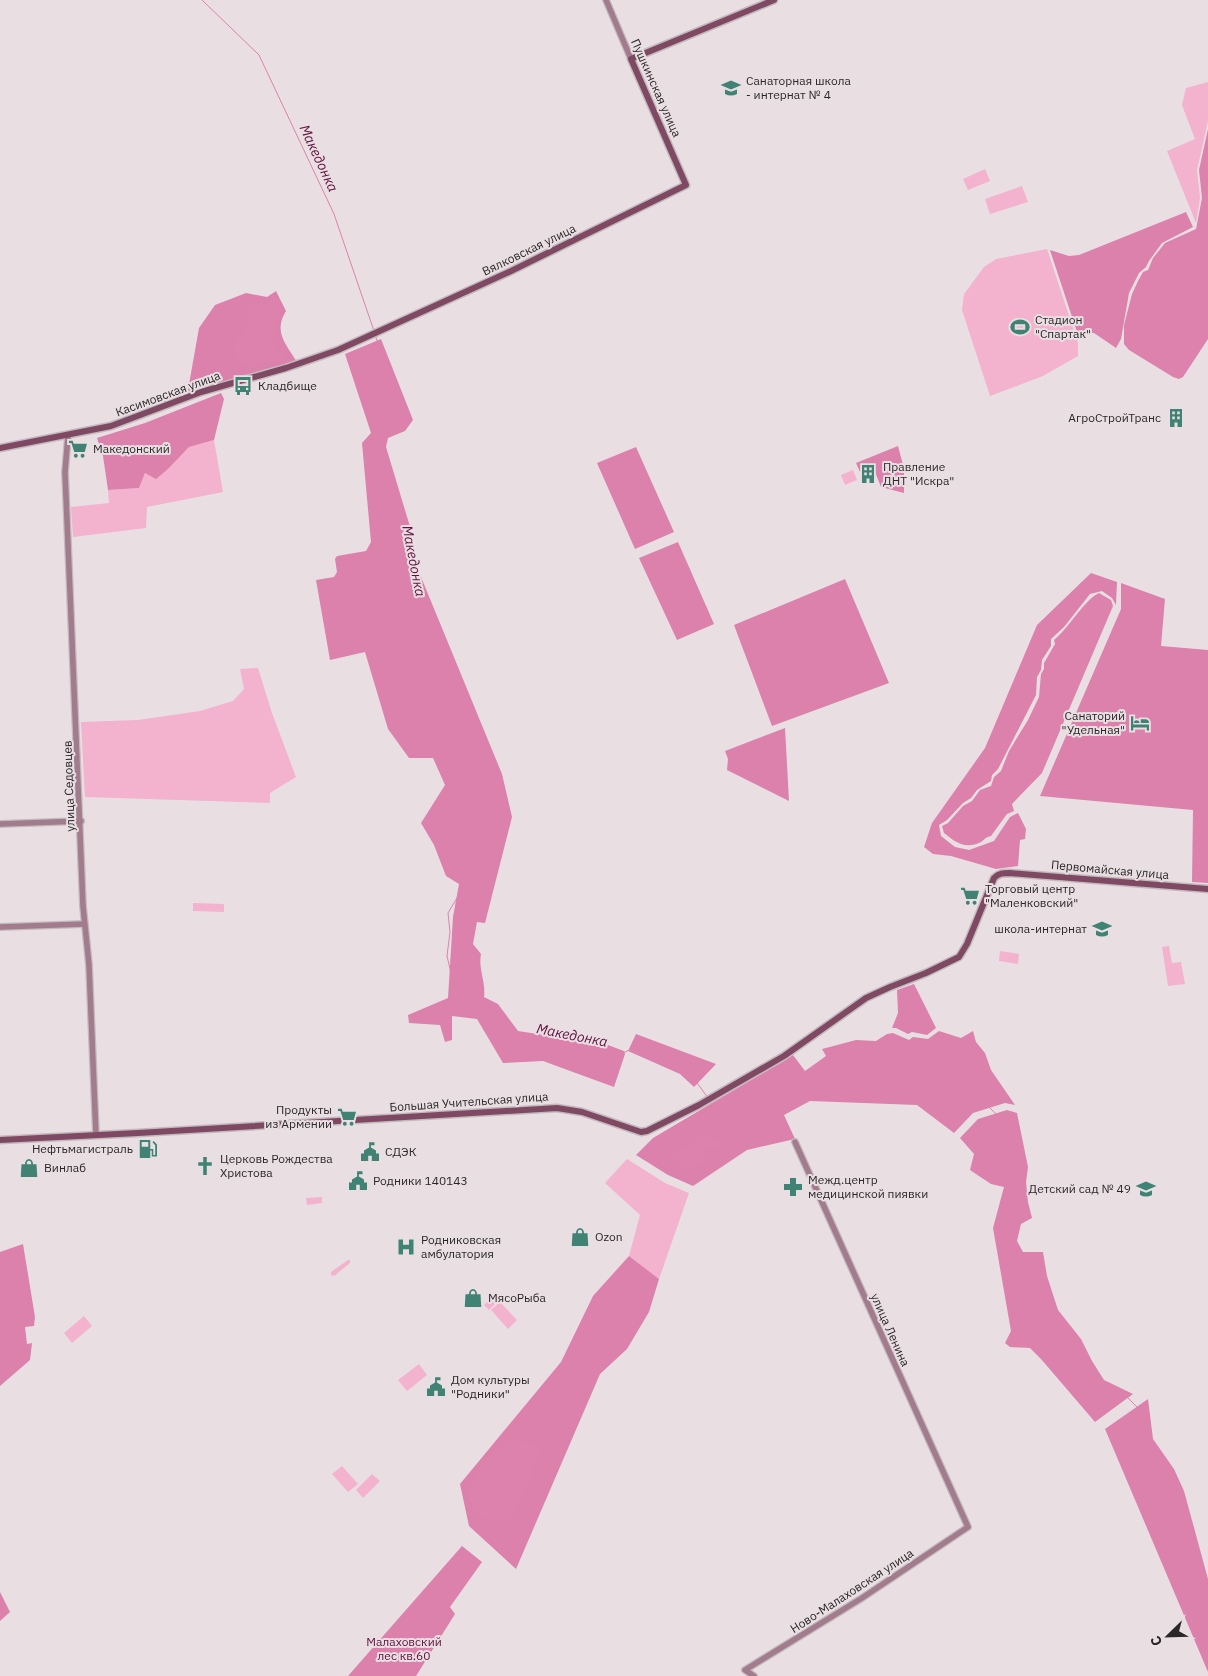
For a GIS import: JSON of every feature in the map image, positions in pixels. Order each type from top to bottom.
[{"type":"main road","points":[[631,59],[774,0]]},
{"type":"main road","name":"Пушкинская улица","points":[[631,59],[686,185]]},
{"type":"main road","name":"Вялковская улица","points":[[369,337],[509,272],[686,185]]},
{"type":"main road","name":"Касимовская улица","points":[[0,448],[68,436],[110,426],[196,394],[300,364],[369,337]]},
{"type":"main road","name":"Большая Учительская улица","points":[[0,1140],[558,1108],[582,1112],[642,1132],[654,1128],[699,1105],[784,1056],[866,998],[926,974],[959,957],[967,944],[994,878],[1002,873],[1010,873]]},
{"type":"main road","name":"Первомайская улица","points":[[1010,873],[1208,888]]},
{"type":"street","name":"Пушкинская улица","points":[[606,0],[631,59]]},
{"type":"street","name":"улица Седовцев","points":[[68,436],[65,472],[84,924],[89,964],[96,1135]]},
{"type":"street","points":[[0,824],[81,821]]},
{"type":"street","points":[[0,927],[84,924]]},
{"type":"street","name":"улица Ленина","points":[[795,1142],[968,1527]]},
{"type":"street","name":"Ново-Малаховская улица","points":[[754,1676],[745,1670],[862,1598],[968,1527]]},
{"type":"shaded area","points":[[1208,82],[1208,121],[1197,170],[1200,198],[1196,223],[1167,151],[1195,139],[1182,105],[1186,88]]},
{"type":"shaded area","points":[[1208,129],[1208,339],[1183,377],[1179,379],[1129,350],[1124,344],[1124,325],[1132,294],[1143,272],[1148,270],[1153,258],[1165,243],[1196,229],[1202,198],[1199,170]]},
{"type":"shaded area","points":[[985,169],[990,181],[968,190],[963,179]]},
{"type":"shaded area","points":[[1022,186],[1028,202],[990,214],[985,199]]},
{"type":"shaded area","name":"Стадион \"Спартак\"","points":[[1047,249],[1078,343],[1078,356],[1043,376],[990,396],[962,310],[964,294],[984,267],[996,259]]},
{"type":"shaded area","points":[[275,294],[276,298],[280,300],[280,314],[273,339],[276,347],[287,358],[282,362],[269,362],[248,368],[245,364],[241,365],[239,363],[232,343],[245,328],[246,314],[243,308],[266,303]]},
{"type":"shaded area","points":[[214,440],[223,492],[147,507],[146,528],[73,537],[71,507],[109,503],[108,490],[139,488],[145,473],[156,478],[168,469],[189,447]]},
{"type":"shaded area","points":[[853,470],[857,480],[845,485],[841,475]]},
{"type":"shaded area","points":[[1099,593],[1111,600],[1113,606],[1042,773],[1012,804],[1014,811],[1007,814],[991,836],[981,842],[970,845],[956,842],[944,833],[942,826],[948,823],[963,806],[972,801],[980,790],[991,786],[994,777],[1001,771],[1009,751],[1028,720],[1039,697],[1041,674],[1044,669],[1044,663],[1055,644],[1054,640],[1088,601]]},
{"type":"shaded area","points":[[258,668],[272,713],[296,777],[270,793],[270,803],[85,797],[81,722],[138,720],[200,711],[233,701],[244,689],[240,669]]},
{"type":"shaded area","points":[[193,903],[224,904],[224,912],[193,911]]},
{"type":"shaded area","points":[[1169,946],[1172,963],[1181,962],[1185,984],[1168,986],[1162,947]]},
{"type":"shaded area","points":[[1000,951],[1019,954],[1018,964],[999,961]]},
{"type":"shaded area","points":[[696,1136],[713,1137],[714,1141],[723,1139],[726,1141],[716,1148],[707,1146],[703,1150],[708,1160],[689,1172],[671,1158],[676,1150],[692,1144]]},
{"type":"shaded area","points":[[627,1159],[665,1183],[689,1193],[659,1279],[629,1256],[640,1215],[605,1183]]},
{"type":"shaded area","points":[[322,1197],[322,1203],[307,1205],[306,1198]]},
{"type":"shaded area","points":[[350,1260],[350,1263],[334,1276],[331,1275],[331,1272]]},
{"type":"shaded area","points":[[494,1295],[499,1300],[489,1310],[484,1305]]},
{"type":"shaded area","points":[[500,1302],[517,1320],[508,1329],[491,1310]]},
{"type":"shaded area","points":[[84,1316],[92,1326],[72,1343],[64,1333]]},
{"type":"shaded area","points":[[419,1364],[427,1375],[407,1391],[398,1380]]},
{"type":"shaded area","points":[[504,1437],[537,1445],[541,1452],[514,1516],[508,1522],[487,1520],[473,1513],[469,1488],[482,1465]]},
{"type":"shaded area","points":[[342,1466],[358,1484],[348,1492],[332,1474]]},
{"type":"shaded area","points":[[372,1474],[380,1481],[363,1498],[356,1490]]},
{"type":"green space","points":[[1186,212],[1193,227],[1162,243],[1146,267],[1139,273],[1129,293],[1121,339],[1116,348],[1094,333],[1077,332],[1050,250],[1069,256],[1079,255]]},
{"type":"green space","points":[[276,291],[286,311],[282,318],[282,338],[297,362],[190,392],[188,390],[199,328],[215,305],[246,293],[267,297]]},
{"type":"green space","points":[[381,339],[413,420],[405,431],[388,438],[386,447],[411,530],[406,532],[405,538],[502,774],[512,817],[485,923],[477,922],[473,944],[481,954],[480,965],[484,997],[498,1004],[518,1031],[557,1037],[589,1038],[624,1051],[625,1054],[614,1087],[543,1061],[503,1063],[477,1019],[452,1016],[452,1040],[445,1042],[440,1025],[409,1023],[408,1015],[448,998],[453,917],[459,884],[446,876],[434,845],[421,823],[445,785],[433,758],[409,758],[388,729],[365,652],[330,660],[316,580],[334,577],[337,572],[335,559],[337,556],[366,551],[371,542],[362,443],[371,433],[345,354]]},
{"type":"green space","points":[[221,393],[224,399],[214,440],[189,447],[156,479],[145,473],[139,488],[108,490],[103,456],[97,438],[145,423]]},
{"type":"green space","points":[[898,446],[904,469],[904,493],[881,487],[873,467],[860,472],[856,463]]},
{"type":"green space","points":[[636,447],[674,532],[635,549],[597,463]]},
{"type":"green space","points":[[678,542],[714,624],[677,640],[639,558]]},
{"type":"green space","points":[[1091,573],[1117,582],[1116,605],[1112,598],[1102,591],[1090,594],[1064,627],[1051,639],[1051,646],[1042,660],[1041,670],[1037,677],[1036,695],[998,769],[992,775],[991,781],[977,790],[971,798],[939,825],[941,836],[955,847],[969,850],[994,841],[1010,817],[1018,813],[1026,829],[1025,839],[1020,840],[1018,866],[996,869],[951,856],[933,854],[924,847],[932,823],[985,748],[1037,625]]},
{"type":"green space","points":[[845,579],[889,683],[772,726],[734,625]]},
{"type":"green space","name":"Санаторий \"Удельная\"","points":[[1121,583],[1165,599],[1161,646],[1208,650],[1208,883],[1192,882],[1193,810],[1040,796],[1121,609]]},
{"type":"green space","points":[[785,728],[789,801],[727,770],[728,759],[725,751]]},
{"type":"green space","points":[[914,984],[936,1028],[927,1035],[912,1032],[908,1034],[892,1028],[898,1013],[897,990]]},
{"type":"green space","points":[[939,1031],[961,1038],[973,1031],[976,1042],[985,1053],[991,1070],[1015,1105],[1005,1103],[973,1113],[954,1133],[917,1105],[810,1101],[784,1115],[795,1139],[747,1150],[693,1186],[668,1175],[636,1155],[653,1138],[793,1055],[805,1071],[826,1056],[822,1049],[856,1040],[876,1041],[887,1034],[893,1033],[909,1040],[913,1037],[928,1039]]},
{"type":"green space","points":[[636,1034],[716,1064],[694,1087],[680,1074],[628,1051]]},
{"type":"green space","points":[[1007,1110],[1017,1113],[1028,1167],[1026,1182],[1032,1218],[1021,1224],[1017,1241],[1023,1252],[1043,1252],[1047,1276],[1058,1310],[1081,1339],[1104,1380],[1133,1394],[1095,1422],[1030,1348],[1010,1347],[1005,1343],[1011,1331],[993,1228],[1004,1187],[991,1184],[970,1170],[974,1154],[960,1138],[978,1119]]},
{"type":"green space","points":[[23,1244],[35,1317],[34,1326],[25,1327],[27,1344],[32,1343],[30,1360],[0,1386],[0,1252]]},
{"type":"green space","points":[[629,1256],[659,1279],[649,1312],[627,1349],[600,1374],[516,1569],[469,1526],[460,1484],[561,1362],[593,1296]]},
{"type":"green space","points":[[1148,1399],[1153,1439],[1174,1469],[1184,1491],[1208,1579],[1208,1672],[1105,1429]]},
{"type":"green space","name":"Малаховский лес кв.60","points":[[462,1546],[482,1562],[450,1607],[455,1614],[416,1676],[348,1676]]},
{"type":"green space","points":[[0,1592],[10,1612],[0,1621]]},
{"type":"waterway","name":"Македонка","points":[[202,0],[259,55],[334,214],[374,331]]},
{"type":"waterway","name":"Македонка","points":[[375,335],[380,348],[368,386],[369,420],[382,449],[414,613],[432,634],[429,654],[442,709],[477,766],[492,822],[488,846],[448,913],[450,932],[447,956],[457,999],[492,1003],[515,1034],[585,1046],[618,1055],[639,1046],[679,1058],[708,1098]]},
{"type":"waterway","points":[[897,1039],[923,1046],[928,1050]]},
{"type":"waterway","points":[[932,1052],[952,1059]]},
{"type":"waterway","name":"Македонка","points":[[710,1101],[718,1106],[770,1082],[850,1066],[876,1070],[914,1061],[932,1062],[953,1059],[960,1066],[968,1082],[988,1098],[988,1106],[997,1115],[985,1133],[987,1141],[1010,1150],[1010,1155],[992,1165],[985,1175],[988,1180],[1005,1182],[1014,1189],[1015,1194],[1011,1197],[1011,1205],[1018,1213],[1012,1235],[1013,1246],[1029,1267],[1014,1279],[1009,1286],[1010,1316],[1016,1324],[1057,1323],[1071,1330],[1080,1341],[1091,1363],[1090,1367],[1083,1368],[1082,1373],[1096,1384],[1090,1400],[1092,1405],[1113,1405],[1127,1397],[1139,1409],[1139,1413],[1130,1421],[1159,1450],[1156,1456],[1160,1470],[1150,1484],[1154,1510],[1157,1516],[1164,1518],[1177,1507],[1184,1508],[1192,1524],[1194,1536],[1182,1564],[1183,1571],[1204,1581],[1208,1590]]},
{"type":"place","name":"Санаторная школа - интернат № 4","points":[[731,88]]},
{"type":"place","name":"Стадион \"Спартак\"","points":[[1020,327]]},
{"type":"place","name":"Кладбище","points":[[243,386]]},
{"type":"place","name":"АгроСтройТранс","points":[[1176,418]]},
{"type":"place","name":"Македонский","points":[[78,449]]},
{"type":"place","name":"Правление ДНТ \"Искра\"","points":[[868,474]]},
{"type":"place","name":"Санаторий \"Удельная\"","points":[[1140,723]]},
{"type":"place","name":"Торговый центр \"Маленковский\"","points":[[970,896]]},
{"type":"place","name":"школа-интернат","points":[[1102,929]]},
{"type":"place","name":"Продукты из Армении","points":[[347,1117]]},
{"type":"place","name":"Нефтьмагистраль","points":[[148,1149]]},
{"type":"place","name":"СДЭК","points":[[370,1152]]},
{"type":"place","name":"Церковь Рождества Христова","points":[[205,1166]]},
{"type":"place","name":"Винлаб","points":[[29,1168]]},
{"type":"place","name":"Родники 140143","points":[[358,1181]]},
{"type":"place","name":"Межд.центр медицинской пиявки","points":[[793,1187]]},
{"type":"place","name":"Детский сад № 49","points":[[1146,1189]]},
{"type":"place","name":"Ozon","points":[[580,1237]]},
{"type":"place","name":"Родниковская амбулатория","points":[[406,1247]]},
{"type":"place","name":"МясоРыба","points":[[473,1298]]},
{"type":"place","name":"Дом культуры \"Родники\"","points":[[436,1387]]}]
